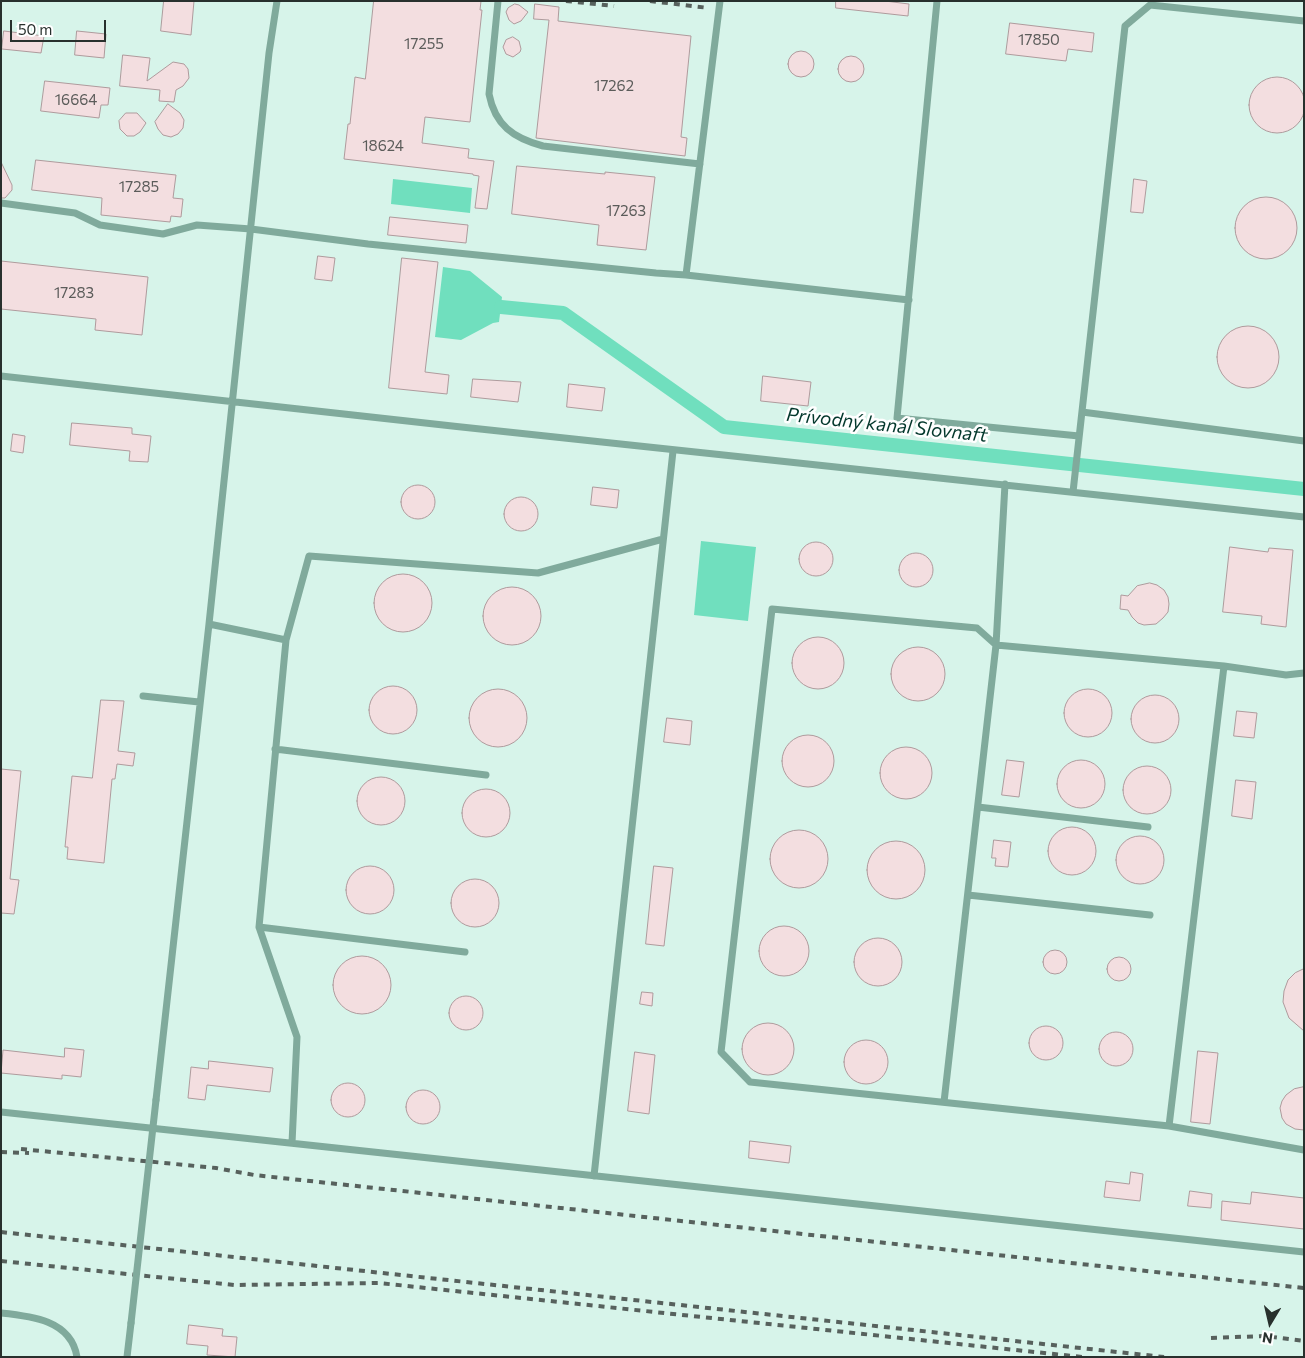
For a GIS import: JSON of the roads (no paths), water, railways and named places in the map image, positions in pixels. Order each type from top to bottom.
[{"type":"lane","points":[[128,1357],[276,1]]},
{"type":"lane","points":[[498,1],[489,94],[492,106],[504,128],[530,142],[543,146],[700,164]]},
{"type":"lane","points":[[686,274],[720,1]]},
{"type":"lane","points":[[937,1],[897,418],[1079,436]]},
{"type":"lane","points":[[1072,492],[1126,26],[1150,5],[1304,21]]},
{"type":"lane","points":[[1,203],[75,213],[100,225],[163,234],[197,224],[377,245],[656,273],[686,274],[908,300]]},
{"type":"lane","points":[[1,376],[232,403],[673,451],[1005,484],[1304,518]]},
{"type":"lane","points":[[1082,412],[1304,441]]},
{"type":"lane","points":[[594,1176],[673,451]]},
{"type":"lane","points":[[944,1102],[996,645],[1005,484]]},
{"type":"lane","points":[[292,1143],[297,1037],[259,927],[286,640],[309,556],[538,574],[663,539]]},
{"type":"lane","points":[[1304,673],[1286,676],[1224,666],[996,645],[976,628],[772,610],[721,1052],[750,1082],[1169,1126],[1304,1150]]},
{"type":"lane","points":[[209,624],[286,640]]},
{"type":"lane","points":[[1169,1126],[1224,666]]},
{"type":"lane","points":[[143,696],[199,702]]},
{"type":"lane","points":[[275,750],[486,775]]},
{"type":"lane","points":[[978,807],[1148,827]]},
{"type":"lane","points":[[968,895],[1150,915]]},
{"type":"lane","points":[[259,927],[465,952]]},
{"type":"lane","points":[[1,1112],[1304,1252]]},
{"type":"lane","points":[[1,1312],[49,1321],[63,1332],[75,1346],[77,1357]]},
{"type":"waterway","name":"Prívodný kanál Slovnaft","points":[[501,307],[563,313],[724,427],[1304,489]]},
{"type":"railway","points":[[566,1],[614,6]]},
{"type":"railway","points":[[650,1],[709,8]]},
{"type":"railway","points":[[21,1149],[216,1168],[254,1175],[1304,1288]]},
{"type":"railway","points":[[1,1152],[29,1153]]},
{"type":"railway","points":[[1,1232],[1164,1357]]},
{"type":"railway","points":[[1,1261],[234,1285],[379,1283],[1082,1357]]},
{"type":"railway","points":[[1211,1338],[1264,1336],[1304,1341]]}]
